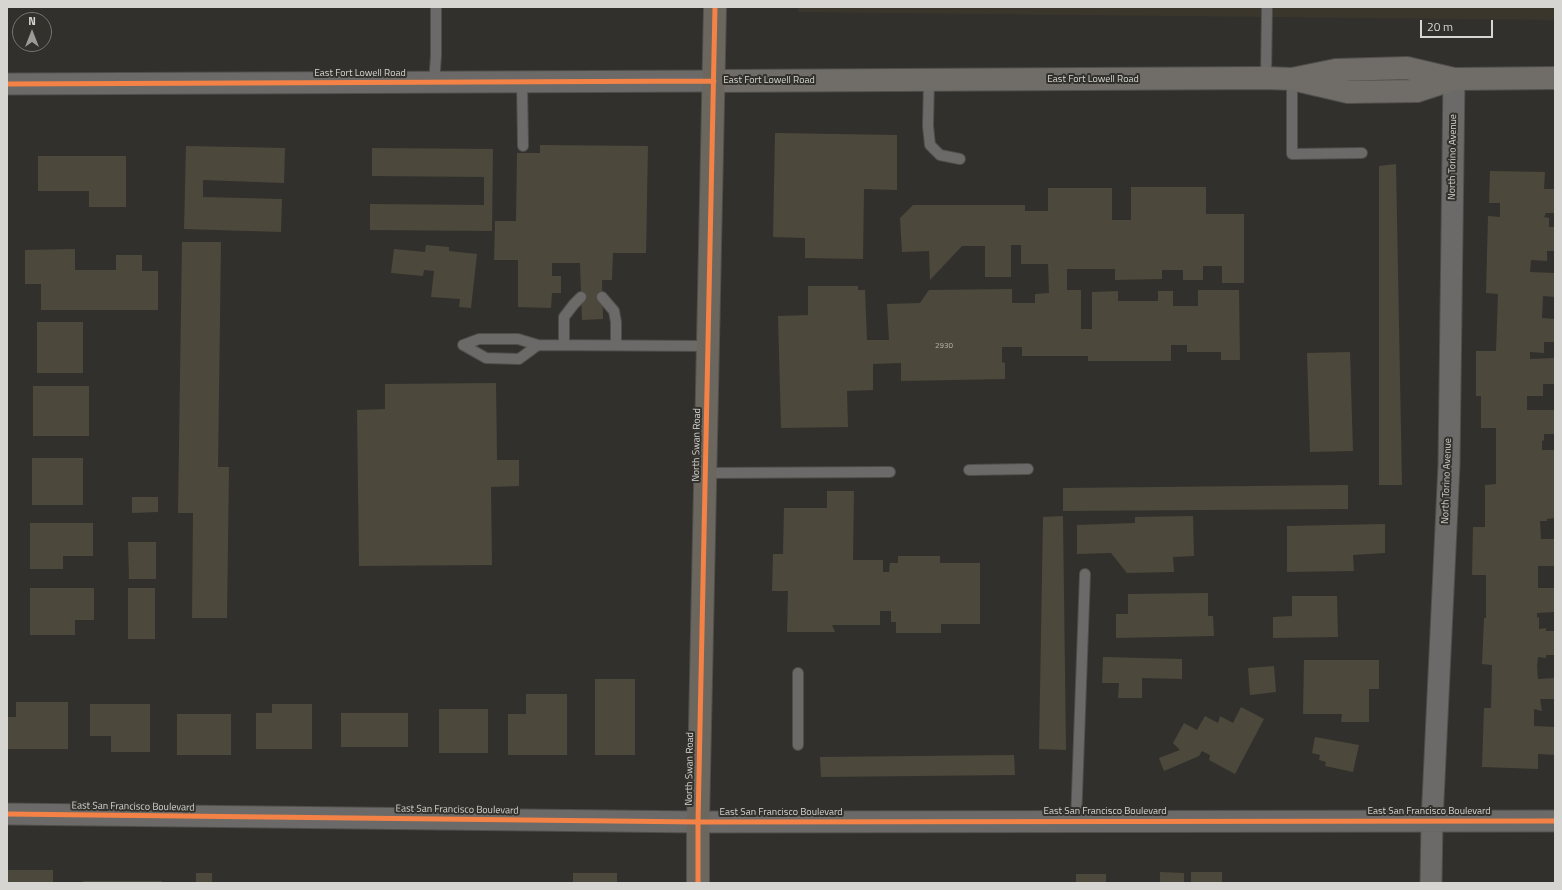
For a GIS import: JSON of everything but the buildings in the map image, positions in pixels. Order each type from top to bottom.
[{"type":"main road","name":"North Swan Road","points":[[698,883],[715,7]]},
{"type":"street","name":"East Fort Lowell Road","points":[[7,84],[1266,78],[1292,79],[1348,92],[1417,91],[1454,79],[1555,78]]},
{"type":"street","name":"North Torino Avenue","points":[[1431,883],[1432,821],[1448,465],[1454,79]]},
{"type":"street","name":"East San Francisco Boulevard","points":[[7,814],[698,822],[1555,821]]},
{"type":"lane","points":[[434,82],[436,56],[436,7]]},
{"type":"lane","points":[[1266,78],[1267,7]]},
{"type":"lane","points":[[1292,79],[1292,154],[1362,152]]},
{"type":"lane","points":[[929,80],[928,126],[930,145],[940,155],[960,159]]},
{"type":"lane","points":[[522,82],[523,146]]},
{"type":"lane","points":[[564,345],[564,317],[581,297]]},
{"type":"lane","points":[[602,297],[614,311],[616,322],[616,345]]},
{"type":"lane","points":[[538,345],[519,359],[486,358],[463,345],[478,339],[518,339],[538,345],[708,346]]},
{"type":"lane","points":[[969,470],[1028,469]]},
{"type":"lane","points":[[705,473],[890,472]]},
{"type":"lane","points":[[1076,821],[1084,574]]},
{"type":"lane","points":[[798,673],[798,745]]},
{"type":"shaded area","points":[[798,7],[1555,7],[1555,20],[798,12]]},
{"type":"cycle path","points":[[698,883],[715,7]]},
{"type":"cycle path","points":[[7,84],[714,81]]},
{"type":"cycle path","points":[[7,814],[698,822],[1555,821]]}]
